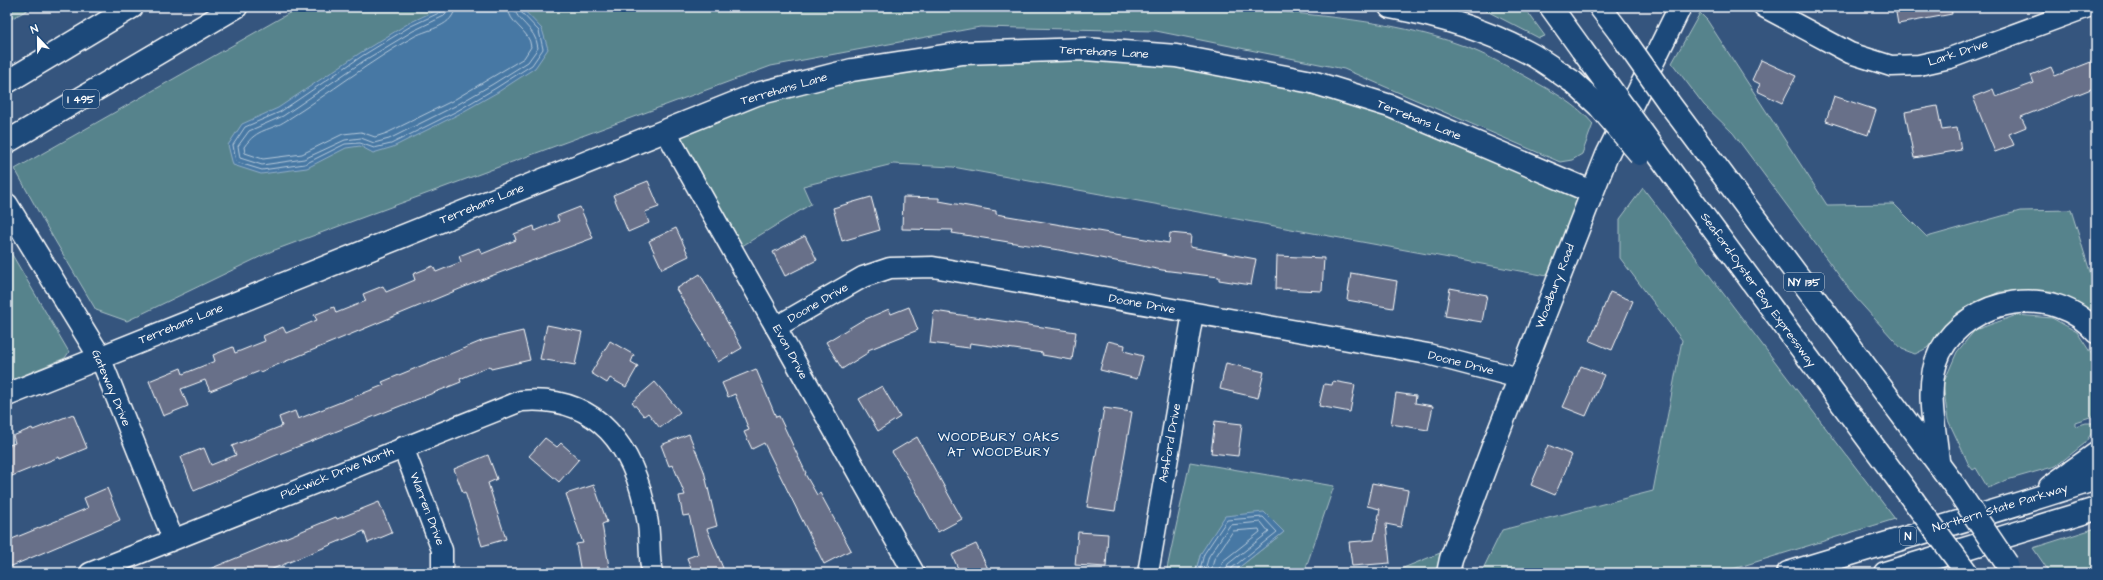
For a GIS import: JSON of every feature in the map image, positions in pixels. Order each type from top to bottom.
[{"type":"main road","points":[[7,82],[132,7]]},
{"type":"main road","name":"I 495","points":[[16,137],[236,7]]},
{"type":"main road","points":[[1390,7],[1433,15],[1477,29],[1528,52],[1573,82],[1625,133],[1674,187]]},
{"type":"main road","points":[[1551,7],[1582,50],[1674,187]]},
{"type":"main road","name":"NY 135","points":[[1600,7],[1669,103],[1939,462],[2012,570]]},
{"type":"main road","points":[[1609,7],[1619,32]]},
{"type":"main road","name":"Woodbury Road","points":[[1448,573],[1455,547],[1519,378],[1607,155],[1680,7]]},
{"type":"main road","name":"Terrehans Lane","points":[[7,395],[758,94],[852,70],[963,53],[1085,49],[1176,56],[1312,82],[1390,106],[1592,192]]},
{"type":"main road","name":"Seaford-Oyster Bay Expressway","points":[[1674,187],[1798,344],[1967,573]]},
{"type":"main road","name":"Gateway Drive","points":[[7,205],[100,357]]},
{"type":"main road","points":[[1939,462],[1933,415],[1933,376],[1940,353],[1962,324],[1986,310],[2005,303],[2026,300],[2043,302],[2071,312],[2096,332]]},
{"type":"main road","points":[[2029,501],[2096,454]]},
{"type":"main road","name":"Northern State Parkway","points":[[1788,573],[1932,528],[2029,501],[2096,479]]},
{"type":"main road","name":"N","points":[[1893,572],[2096,510]]},
{"type":"street","name":"Lark Drive","points":[[1764,7],[1850,53],[1891,66],[1919,65],[1950,58],[2088,7]]},
{"type":"street","name":"Evon Drive","points":[[665,130],[914,573]]},
{"type":"street","name":"Doone Drive","points":[[776,327],[863,277],[890,268],[916,266],[933,267],[1428,354],[1519,378]]},
{"type":"street","name":"Ashford Drive","points":[[1148,573],[1193,313]]},
{"type":"street","name":"Gateway Drive","points":[[100,357],[173,539]]},
{"type":"street","name":"Pickwick Drive North","points":[[90,573],[521,401],[540,400],[562,403],[594,417],[612,432],[620,443],[640,486],[648,519],[652,573]]},
{"type":"street","name":"Warren Drive","points":[[403,447],[442,550],[442,573]]},
{"type":"green space","points":[[7,7],[33,7],[7,21]]},
{"type":"green space","points":[[300,7],[1239,7],[1379,24],[1434,36],[1479,52],[1523,75],[1572,104],[1593,124],[1582,154],[1572,160],[1560,162],[1344,69],[1156,31],[980,27],[771,66],[272,251],[127,321],[96,310],[44,222],[15,169]]},
{"type":"green space","points":[[1479,7],[1524,7],[1545,36],[1539,38]]},
{"type":"green space","points":[[1700,13],[1707,20],[1827,205],[1894,204],[1927,237],[2020,211],[2071,210],[2096,291],[2096,313],[2051,291],[1999,292],[1958,312],[1927,348],[1915,354],[1902,349],[1855,297],[1733,133],[1704,105],[1672,63]]},
{"type":"green space","points":[[1023,55],[1176,60],[1293,86],[1498,153],[1592,192],[1558,278],[953,167],[893,164],[803,186],[811,204],[742,246],[679,134],[758,101],[853,77]]},
{"type":"green space","points":[[1643,188],[1895,519],[1720,573],[1481,573],[1502,530],[1653,491],[1682,340],[1620,258],[1620,219]]},
{"type":"green space","points":[[7,246],[69,352],[65,358],[7,382]]},
{"type":"green space","points":[[2017,315],[2052,318],[2077,332],[2096,361],[2096,415],[2075,422],[2075,426],[2085,423],[2096,423],[2096,427],[2084,444],[2056,466],[2007,480],[1988,488],[1976,468],[1973,470],[1969,465],[1948,420],[1943,384],[1957,352],[1975,330]]},
{"type":"green space","points":[[1190,462],[1334,486],[1304,573],[1232,573],[1284,532],[1201,553],[1195,573],[1166,573]]},
{"type":"green space","points":[[2096,528],[2096,573],[2050,573],[2033,548]]},
{"type":"green space","points":[[1455,547],[1448,573],[1391,573]]},
{"type":"water","points":[[443,7],[521,7],[542,29],[548,49],[535,68],[498,92],[459,114],[393,147],[373,153],[360,146],[346,148],[307,168],[261,174],[233,165],[228,145],[242,124],[278,108],[360,53],[409,23]]},
{"type":"water","points":[[1264,512],[1284,532],[1232,573],[1195,573],[1201,553],[1225,516]]},
{"type":"building","points":[[1895,7],[1951,7],[1952,14],[1898,24]]},
{"type":"building","points":[[1761,60],[1796,76],[1782,103],[1757,91],[1760,84],[1752,80]]},
{"type":"building","points":[[2096,60],[2096,87],[2021,117],[2026,127],[2009,134],[2014,145],[1995,152],[1973,97],[1993,89],[1996,97],[2034,83],[2031,75],[2051,67],[2055,76]]},
{"type":"building","points":[[1834,96],[1876,110],[1868,135],[1826,121]]},
{"type":"building","points":[[1937,106],[1942,130],[1957,128],[1961,150],[1914,158],[1905,112]]},
{"type":"building","points":[[648,181],[659,207],[645,212],[649,223],[628,232],[613,195]]},
{"type":"building","points":[[871,197],[880,230],[842,241],[833,208]]},
{"type":"building","points":[[903,197],[939,198],[939,201],[996,211],[996,214],[1169,243],[1170,233],[1191,235],[1190,247],[1256,259],[1251,285],[1219,280],[1219,277],[1162,270],[1059,250],[952,233],[953,230],[902,229]]},
{"type":"building","points":[[580,207],[593,238],[491,276],[260,372],[210,391],[205,380],[181,389],[188,406],[163,416],[149,381],[181,368],[183,374],[215,361],[213,355],[233,347],[235,353],[265,341],[263,336],[283,327],[286,333],[317,320],[314,315],[334,307],[336,313],[366,301],[363,294],[383,286],[386,292],[415,280],[413,274],[433,266],[436,272],[461,262],[459,256],[479,248],[482,254],[516,240],[514,234],[534,226],[535,231],[559,221],[557,216]]},
{"type":"building","points":[[676,228],[689,256],[662,269],[649,241]]},
{"type":"building","points":[[805,236],[817,260],[785,276],[773,252]]},
{"type":"building","points":[[1277,256],[1324,258],[1322,291],[1276,289]]},
{"type":"building","points":[[1351,273],[1397,281],[1393,308],[1347,300]]},
{"type":"building","points":[[700,274],[742,348],[718,362],[703,335],[704,334],[676,289]]},
{"type":"building","points":[[1450,288],[1487,295],[1482,322],[1445,316]]},
{"type":"building","points":[[1610,292],[1633,301],[1612,350],[1590,341]]},
{"type":"building","points":[[909,307],[918,330],[868,350],[869,352],[842,369],[826,342],[861,321],[889,309],[891,314]]},
{"type":"building","points":[[934,311],[1076,332],[1072,360],[1042,355],[1043,353],[970,343],[969,348],[930,343]]},
{"type":"building","points":[[547,325],[582,332],[575,365],[540,359]]},
{"type":"building","points":[[523,331],[530,360],[491,369],[490,366],[460,379],[461,382],[274,456],[194,491],[181,457],[204,448],[211,465],[236,455],[232,446],[282,426],[279,417],[295,411],[298,419],[384,385],[382,382],[484,340]]},
{"type":"building","points":[[610,341],[634,355],[631,362],[638,366],[626,387],[610,378],[607,383],[591,373]]},
{"type":"building","points":[[1108,341],[1125,345],[1124,351],[1143,356],[1137,379],[1100,370]]},
{"type":"building","points":[[1226,363],[1264,372],[1258,398],[1220,389]]},
{"type":"building","points":[[1581,366],[1604,375],[1586,416],[1563,407]]},
{"type":"building","points":[[756,369],[776,417],[779,416],[806,473],[805,474],[817,495],[820,493],[851,550],[824,564],[764,443],[752,449],[744,432],[749,430],[735,394],[728,397],[722,383]]},
{"type":"building","points":[[1333,381],[1355,385],[1350,412],[1319,406],[1324,384],[1332,385]]},
{"type":"building","points":[[655,382],[680,412],[660,428],[648,413],[644,416],[632,402]]},
{"type":"building","points":[[882,386],[900,417],[878,431],[859,399]]},
{"type":"building","points":[[1396,393],[1416,396],[1415,403],[1433,406],[1428,430],[1391,424]]},
{"type":"building","points":[[1104,408],[1132,412],[1115,511],[1087,507]]},
{"type":"building","points":[[73,414],[87,448],[60,459],[59,457],[7,478],[7,446],[15,443],[13,436],[32,428],[33,430]]},
{"type":"building","points":[[1215,421],[1242,424],[1238,456],[1211,453]]},
{"type":"building","points":[[689,434],[704,471],[717,526],[707,529],[725,573],[693,573],[687,558],[698,554],[689,515],[683,516],[679,496],[685,495],[673,465],[669,466],[661,445]]},
{"type":"building","points":[[917,437],[962,519],[938,532],[913,485],[892,452]]},
{"type":"building","points":[[545,438],[557,447],[561,443],[579,459],[559,482],[529,456]]},
{"type":"building","points":[[1548,445],[1572,455],[1555,495],[1531,485]]},
{"type":"building","points":[[488,455],[497,479],[488,483],[506,539],[482,546],[465,492],[463,493],[454,469]]},
{"type":"building","points":[[1372,483],[1408,490],[1401,527],[1386,524],[1390,563],[1352,566],[1349,542],[1374,540],[1380,509],[1367,506]]},
{"type":"building","points":[[594,485],[607,522],[602,524],[610,573],[581,573],[576,544],[583,543],[566,494]]},
{"type":"building","points":[[107,488],[120,520],[7,568],[7,541],[88,508],[84,498]]},
{"type":"building","points":[[379,502],[392,533],[368,543],[364,531],[263,573],[200,573],[336,517],[337,519]]},
{"type":"building","points":[[1078,532],[1108,534],[1106,567],[1075,565]]},
{"type":"building","points":[[976,544],[990,573],[960,573],[952,555]]},
{"type":"district","name":"WOODBURY OAKS AT WOODBURY","points":[[999,444]]}]
